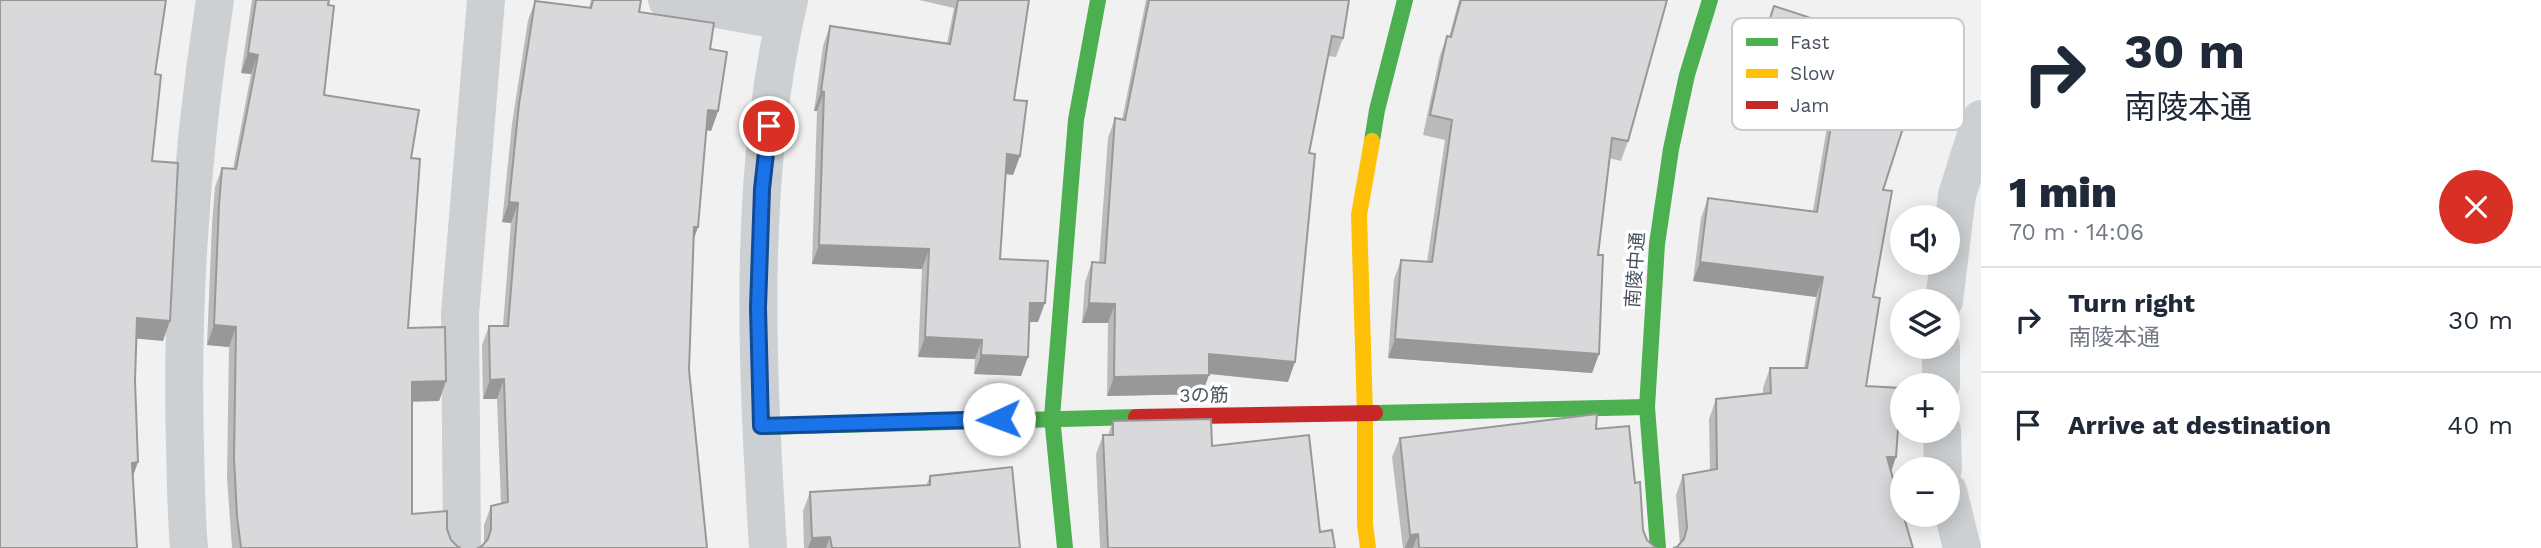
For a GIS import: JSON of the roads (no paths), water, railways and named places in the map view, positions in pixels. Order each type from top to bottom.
[{"type":"street","points":[[189,548],[184,396],[187,278],[195,160],[215,0]]},
{"type":"street","points":[[462,548],[460,314],[486,0]]},
{"type":"street","points":[[667,0],[787,10],[771,105],[762,189],[758,308],[768,548]]},
{"type":"street","points":[[1065,548],[1052,417],[1076,120],[1098,0]]},
{"type":"street","points":[[1368,548],[1365,524],[1365,414],[1359,215],[1377,110],[1405,0]]},
{"type":"street","name":"南陵中通","points":[[1658,548],[1647,407],[1657,244],[1671,149],[1687,75],[1710,0]]},
{"type":"street","points":[[1945,289],[1957,195],[1981,119]]},
{"type":"street","name":"3の筋","points":[[761,426],[1052,417],[1365,414],[1647,407]]},
{"type":"street","points":[[1957,527],[1962,548]]}]
